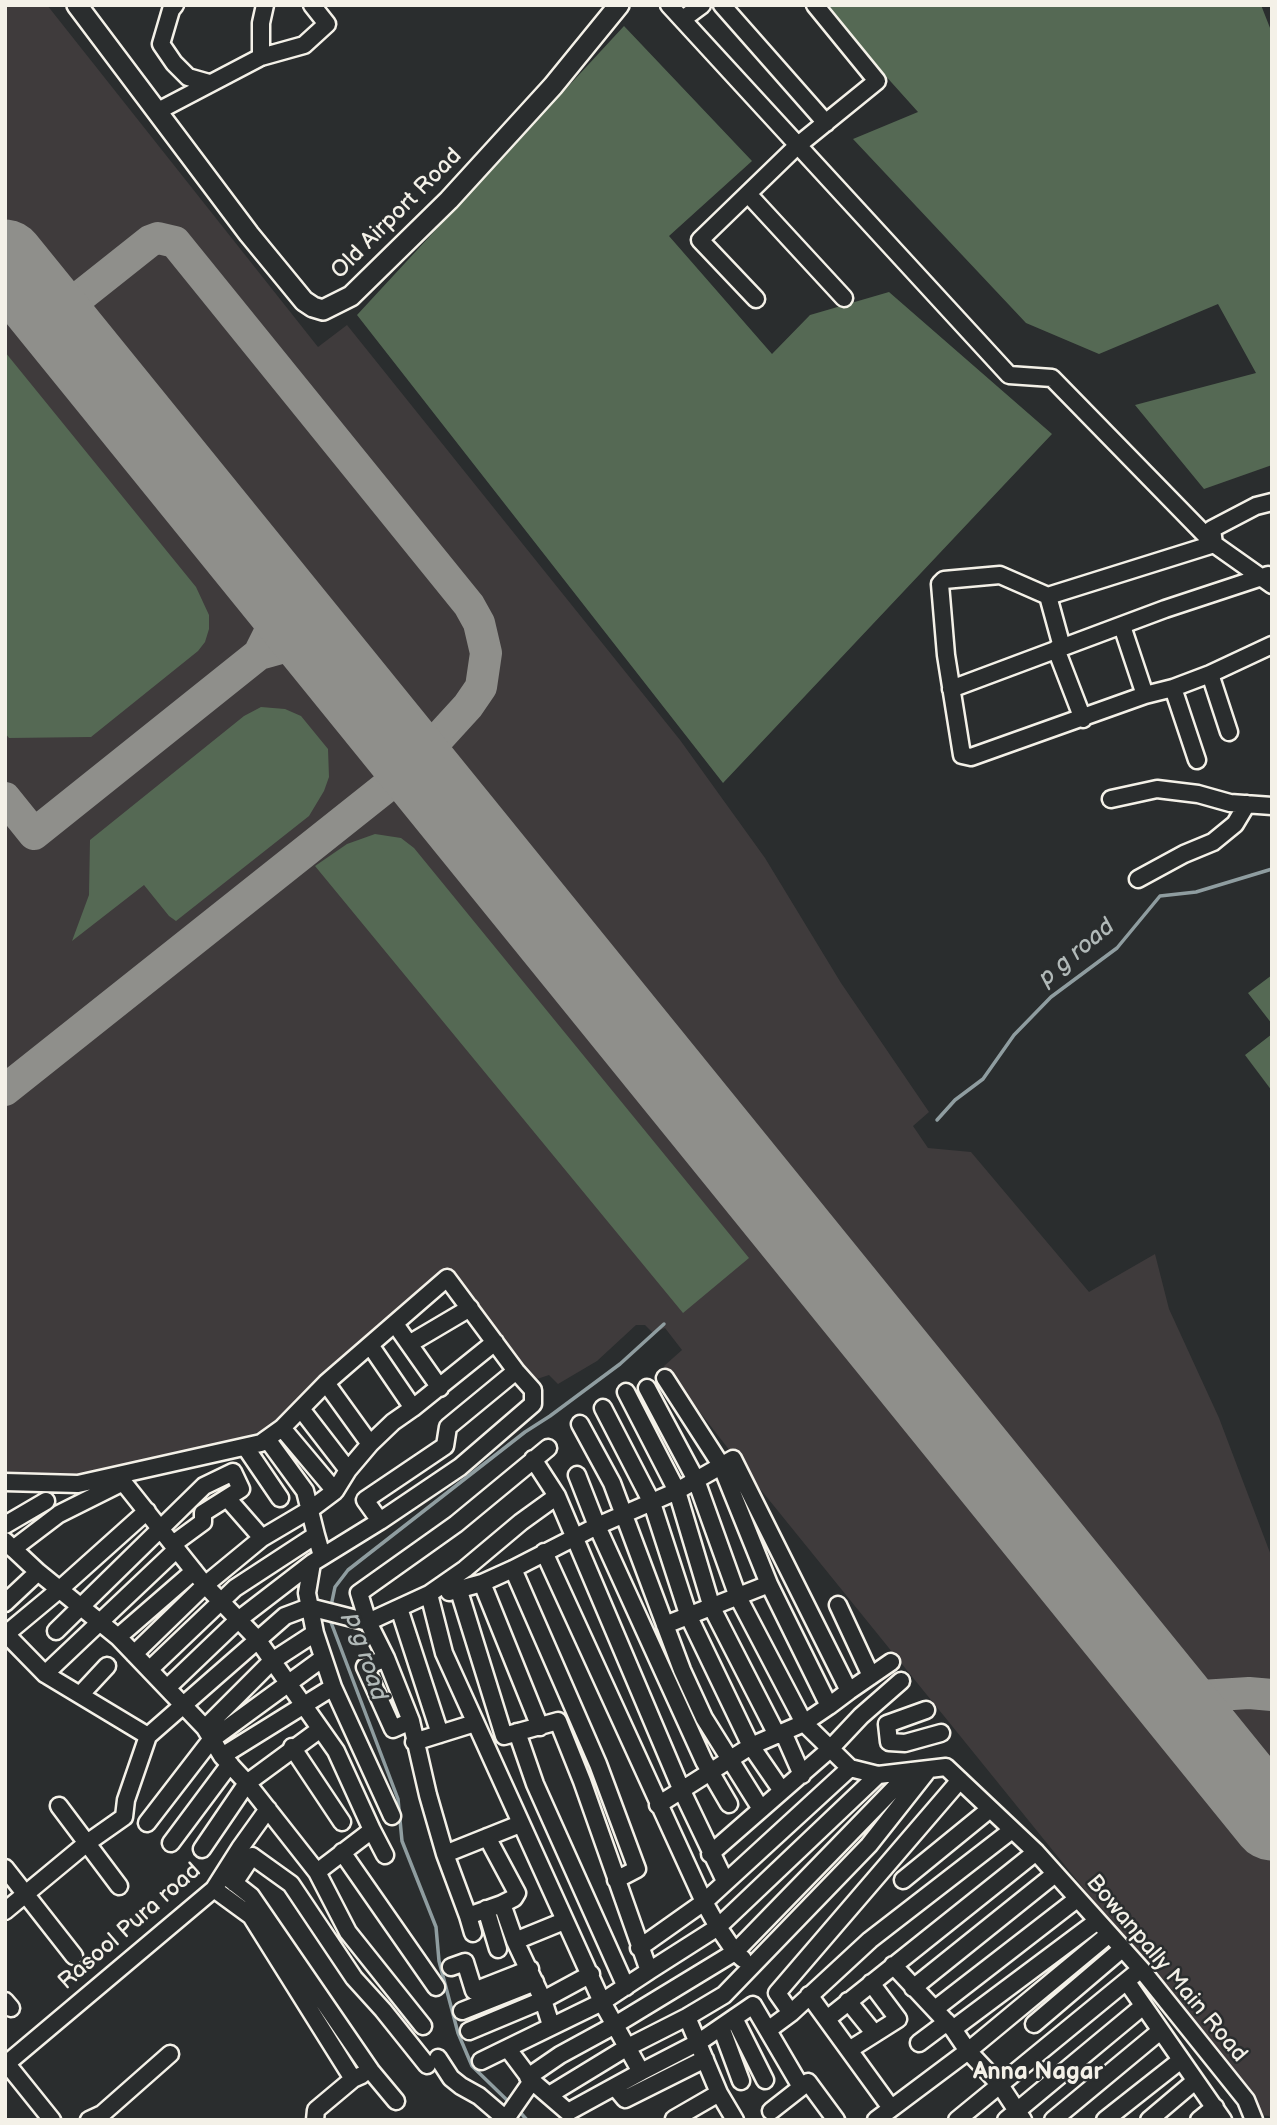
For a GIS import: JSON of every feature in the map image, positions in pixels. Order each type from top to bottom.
[{"type":"main road","name":"Old Airport Road","points":[[77,5],[249,234],[304,301],[323,310],[351,296],[449,200],[554,86],[619,5]]},
{"type":"street","points":[[175,5],[161,44],[188,77],[209,83]]},
{"type":"street","points":[[261,57],[261,23],[265,5]]},
{"type":"street","points":[[158,111],[261,57],[304,45],[327,24],[312,5]]},
{"type":"street","points":[[668,5],[1009,375],[1052,378],[1214,544],[1268,578]]},
{"type":"street","points":[[683,19],[702,5]]},
{"type":"street","points":[[722,5],[826,123]]},
{"type":"street","points":[[756,299],[700,240],[797,146],[877,81],[815,5]]},
{"type":"street","points":[[748,194],[844,298]]},
{"type":"street","points":[[1214,544],[1212,529],[1256,506],[1272,502]]},
{"type":"street","points":[[1214,544],[1048,596],[1000,575],[944,580],[940,584],[951,689],[962,755],[971,757],[1145,695],[1172,688],[1210,674],[1272,645]]},
{"type":"street","points":[[951,689],[1059,648],[1268,578]]},
{"type":"street","points":[[1048,596],[1059,648],[1083,719]]},
{"type":"street","points":[[1122,626],[1145,695]]},
{"type":"street","points":[[1210,674],[1229,732]]},
{"type":"street","points":[[1172,688],[1196,760]]},
{"type":"street","points":[[1111,799],[1157,789],[1272,806]]},
{"type":"street","points":[[1138,879],[1213,842],[1235,824],[1247,804]]},
{"type":"street","points":[[5,1482],[78,1484],[123,1478],[246,1448],[267,1439],[282,1428],[326,1383],[447,1278],[533,1390],[533,1404],[460,1467],[380,1521],[317,1559],[238,1620],[168,1688]]},
{"type":"street","points":[[409,1344],[470,1308]]},
{"type":"street","points":[[395,1324],[440,1388]]},
{"type":"street","points":[[134,1654],[205,1585],[262,1538],[311,1509],[335,1491],[348,1470],[393,1422],[440,1388],[495,1342]]},
{"type":"street","points":[[370,1345],[413,1408]]},
{"type":"street","points":[[380,1521],[365,1500],[445,1446],[448,1427],[516,1371]]},
{"type":"street","points":[[665,1378],[721,1465],[769,1584],[829,1706]]},
{"type":"street","points":[[326,1383],[370,1444]]},
{"type":"street","points":[[508,2049],[527,2084],[549,2095],[568,2112],[699,2042],[777,1993],[960,1780],[946,1767],[885,1774],[850,1768],[804,1723],[738,1597],[696,1480],[647,1388]]},
{"type":"street","points":[[626,1392],[677,1491],[712,1608],[776,1735],[804,1723],[891,1662]]},
{"type":"street","points":[[603,1408],[652,1503],[689,1617],[751,1746],[782,1791]]},
{"type":"street","points":[[301,1409],[348,1470]]},
{"type":"street","points":[[580,1424],[625,1513],[704,1718],[761,1809]]},
{"type":"street","points":[[282,1428],[335,1491]]},
{"type":"street","points":[[267,1439],[305,1491],[311,1509],[317,1559],[307,1593],[315,1609],[315,1633],[333,1687],[392,1816]]},
{"type":"street","points":[[246,1448],[280,1498]]},
{"type":"street","points":[[473,1933],[446,1854],[414,1742],[411,1721],[386,1658],[360,1620],[359,1593],[456,1524],[548,1448]]},
{"type":"street","points":[[429,1594],[459,1591],[482,1583],[597,1526],[677,1491],[733,1459],[849,1691]]},
{"type":"street","points":[[533,1460],[557,1496],[682,1791],[724,1881]]},
{"type":"street","points":[[46,1674],[175,1546],[203,1522],[203,1513],[241,1489],[233,1472],[204,1486],[57,1631]]},
{"type":"street","points":[[577,1475],[597,1526],[711,1773],[729,1804]]},
{"type":"street","points":[[123,1478],[205,1585],[257,1639],[336,1751],[385,1855]]},
{"type":"street","points":[[123,1478],[9,1545],[38,1572],[100,1620],[184,1705],[317,1872],[348,1932],[423,2026]]},
{"type":"street","points":[[5,1911],[124,1816],[126,1800],[148,1736],[285,1616],[315,1609],[360,1620],[399,1608],[429,1594],[465,1569],[557,1496]]},
{"type":"street","points":[[227,1498],[262,1538]]},
{"type":"street","points":[[5,1525],[46,1501]]},
{"type":"street","points":[[147,1511],[6,1633],[46,1674],[148,1736]]},
{"type":"street","points":[[150,1669],[235,1588],[316,1535]]},
{"type":"street","points":[[544,1552],[704,1902],[735,1952],[752,1968]]},
{"type":"street","points":[[513,1569],[598,1764],[637,1870],[616,1880]]},
{"type":"street","points":[[118,1637],[194,1571]]},
{"type":"street","points":[[5,1603],[38,1572]]},
{"type":"street","points":[[482,1583],[540,1727]]},
{"type":"street","points":[[666,1625],[769,1584]]},
{"type":"street","points":[[459,1591],[504,1736],[558,1721],[649,1971]]},
{"type":"street","points":[[429,1594],[444,1653],[564,1921],[602,2002],[641,2073]]},
{"type":"street","points":[[838,1605],[871,1676]]},
{"type":"street","points":[[399,1608],[440,1734]]},
{"type":"street","points":[[147,1823],[208,1734],[272,1661],[315,1633]]},
{"type":"street","points":[[208,1734],[323,1658]]},
{"type":"street","points":[[386,1658],[365,1667],[393,1729],[411,1721]]},
{"type":"street","points":[[80,1695],[107,1666]]},
{"type":"street","points":[[710,1854],[829,1750],[861,1716],[901,1681]]},
{"type":"street","points":[[171,1843],[226,1760],[333,1687]]},
{"type":"street","points":[[926,1710],[887,1724],[888,1742],[905,1743],[941,1733]]},
{"type":"street","points":[[414,1742],[475,1723]]},
{"type":"street","points":[[202,1849],[247,1783],[292,1747],[319,1730]]},
{"type":"street","points":[[517,1732],[535,1784],[626,1987]]},
{"type":"street","points":[[658,1805],[751,1746],[783,1732]]},
{"type":"street","points":[[783,1732],[802,1774]]},
{"type":"street","points":[[481,2061],[602,2002],[718,1927],[885,1774],[905,1743]]},
{"type":"street","points":[[292,1747],[342,1822]]},
{"type":"street","points":[[639,1948],[704,1902],[850,1768]]},
{"type":"street","points":[[549,2095],[626,2048],[724,1995],[869,1845],[929,1769]]},
{"type":"street","points":[[396,2101],[311,1984],[270,1920],[251,1896],[229,1878],[251,1856],[291,1884],[354,1978],[433,2062],[450,2078],[479,2096],[506,2119],[527,2084],[560,2055],[735,1952],[911,1771]]},
{"type":"street","name":"Bowanpally Main Road","points":[[960,1780],[1036,1852],[1141,1969],[1247,2100],[1254,2120]]},
{"type":"street","points":[[59,1806],[119,1885]]},
{"type":"street","name":"Rasool Pura road","points":[[6,2064],[229,1878],[268,1809]]},
{"type":"street","points":[[903,1880],[990,1809]]},
{"type":"street","points":[[446,1854],[520,1824]]},
{"type":"street","points":[[317,1872],[372,1830]]},
{"type":"street","points":[[768,2030],[791,2013],[870,1940],[1012,1830]]},
{"type":"street","points":[[468,1916],[502,1904],[514,1898],[517,1893],[487,1837]]},
{"type":"street","points":[[342,1852],[436,1987]]},
{"type":"street","points":[[827,2020],[1036,1852]]},
{"type":"street","points":[[5,1868],[75,1956]]},
{"type":"street","points":[[913,1988],[1055,1874]]},
{"type":"street","points":[[214,1889],[251,1916],[353,2079]]},
{"type":"street","points":[[935,2008],[1077,1899]]},
{"type":"street","points":[[502,1904],[551,2025]]},
{"type":"street","points":[[486,1909],[498,1949]]},
{"type":"street","points":[[515,1941],[564,1921]]},
{"type":"street","points":[[919,2043],[950,2026],[1096,1922]]},
{"type":"street","points":[[876,2120],[968,2051],[1108,1935]]},
{"type":"street","points":[[1034,2024],[1122,1949]]},
{"type":"street","points":[[451,1966],[465,1962],[474,1991],[533,1976]]},
{"type":"street","points":[[893,1965],[935,2008],[968,2051],[1000,2085],[1015,2117],[1142,2007]]},
{"type":"street","points":[[957,2120],[1141,1969]]},
{"type":"street","points":[[469,2031],[543,2000],[591,1975]]},
{"type":"street","points":[[462,2011],[533,1976]]},
{"type":"street","points":[[1127,1982],[1159,2032],[1219,2114],[1199,2120]]},
{"type":"street","points":[[849,2050],[898,2019],[871,1983]]},
{"type":"street","points":[[777,1993],[791,2013]]},
{"type":"street","points":[[809,1995],[891,2108]]},
{"type":"street","points":[[848,2001],[874,2033]]},
{"type":"street","points":[[754,2006],[801,2087]]},
{"type":"street","points":[[687,2017],[719,2093],[734,2120]]},
{"type":"street","points":[[728,2023],[765,2080]]},
{"type":"street","points":[[728,2023],[741,2081]]},
{"type":"street","points":[[1053,2120],[1159,2032]]},
{"type":"street","points":[[89,2120],[102,2114],[170,2054]]},
{"type":"street","points":[[615,2087],[625,2099],[705,2059]]},
{"type":"street","points":[[1105,2120],[1181,2060]]},
{"type":"street","points":[[6,2064],[52,2120]]},
{"type":"street","points":[[315,2120],[316,2110],[353,2079],[371,2070]]},
{"type":"street","points":[[1149,2120],[1195,2081]]},
{"type":"street","points":[[771,2111],[808,2082],[836,2120]]},
{"type":"street","points":[[674,2119],[719,2093]]},
{"type":"shaded area","points":[[5,5],[47,5],[318,347],[347,325],[680,740],[765,858],[841,983],[929,1112],[913,1126],[928,1148],[971,1152],[1089,1292],[1155,1254],[1169,1309],[1219,1418],[1272,1558],[1272,2120],[1269,2116],[1262,2115],[1254,2099],[744,1469],[664,1366],[682,1350],[665,1328],[653,1333],[645,1325],[636,1325],[597,1361],[558,1384],[549,1375],[531,1381],[447,1271],[273,1428],[101,1477],[5,1479]]},
{"type":"green space","points":[[822,5],[1261,5],[1272,33],[1272,465],[1204,489],[1135,405],[1256,373],[1218,304],[1099,354],[1026,323],[853,139],[918,112]]},
{"type":"green space","points":[[624,26],[752,161],[669,236],[772,354],[810,315],[889,292],[1052,434],[723,783],[357,315]]},
{"type":"green space","points":[[5,352],[196,587],[209,615],[209,629],[205,642],[198,651],[91,737],[9,738],[5,733]]},
{"type":"green space","points":[[261,707],[285,709],[301,716],[328,749],[329,777],[309,816],[176,921],[144,885],[72,941],[89,895],[90,840],[244,716]]},
{"type":"green space","points":[[375,834],[401,838],[414,848],[749,1258],[683,1313],[315,866],[347,844]]},
{"type":"green space","points":[[1272,975],[1272,1024],[1248,993]]},
{"type":"green space","points":[[1272,1034],[1272,1091],[1245,1055]]},
{"type":"waterway","name":"p g road","points":[[937,1120],[955,1100],[983,1079],[1014,1035],[1051,997],[1117,948],[1160,896],[1196,892],[1272,869]]},
{"type":"waterway","name":"p g road","points":[[331,1606],[335,1587],[348,1570],[525,1432],[620,1364],[664,1324]]},
{"type":"waterway","name":"p g road","points":[[329,1617],[398,1799],[402,1841],[436,1927],[439,1961],[458,2033],[472,2066],[511,2104]]},
{"type":"waterway","name":"p g road","points":[[519,2111],[527,2120]]},
{"type":"taxiway","points":[[5,1090],[415,764],[468,706],[481,687],[486,653],[479,623],[469,605],[175,242],[158,238],[150,241],[53,318]]},
{"type":"taxiway","points":[[5,798],[34,834],[259,654],[270,632],[275,605],[265,580]]},
{"type":"taxiway","points":[[259,654],[284,647],[296,647],[315,651],[332,662]]},
{"type":"taxiway","points":[[1146,1667],[1211,1783],[1225,1794],[1242,1799],[1254,1799],[1272,1791]]},
{"type":"taxiway","points":[[1157,1680],[1185,1693],[1201,1696],[1249,1693],[1272,1695]]},
{"type":"runway","points":[[5,259],[1272,1821]]},
{"type":"district","name":"Anna Nagar","points":[[1038,2073]]}]
